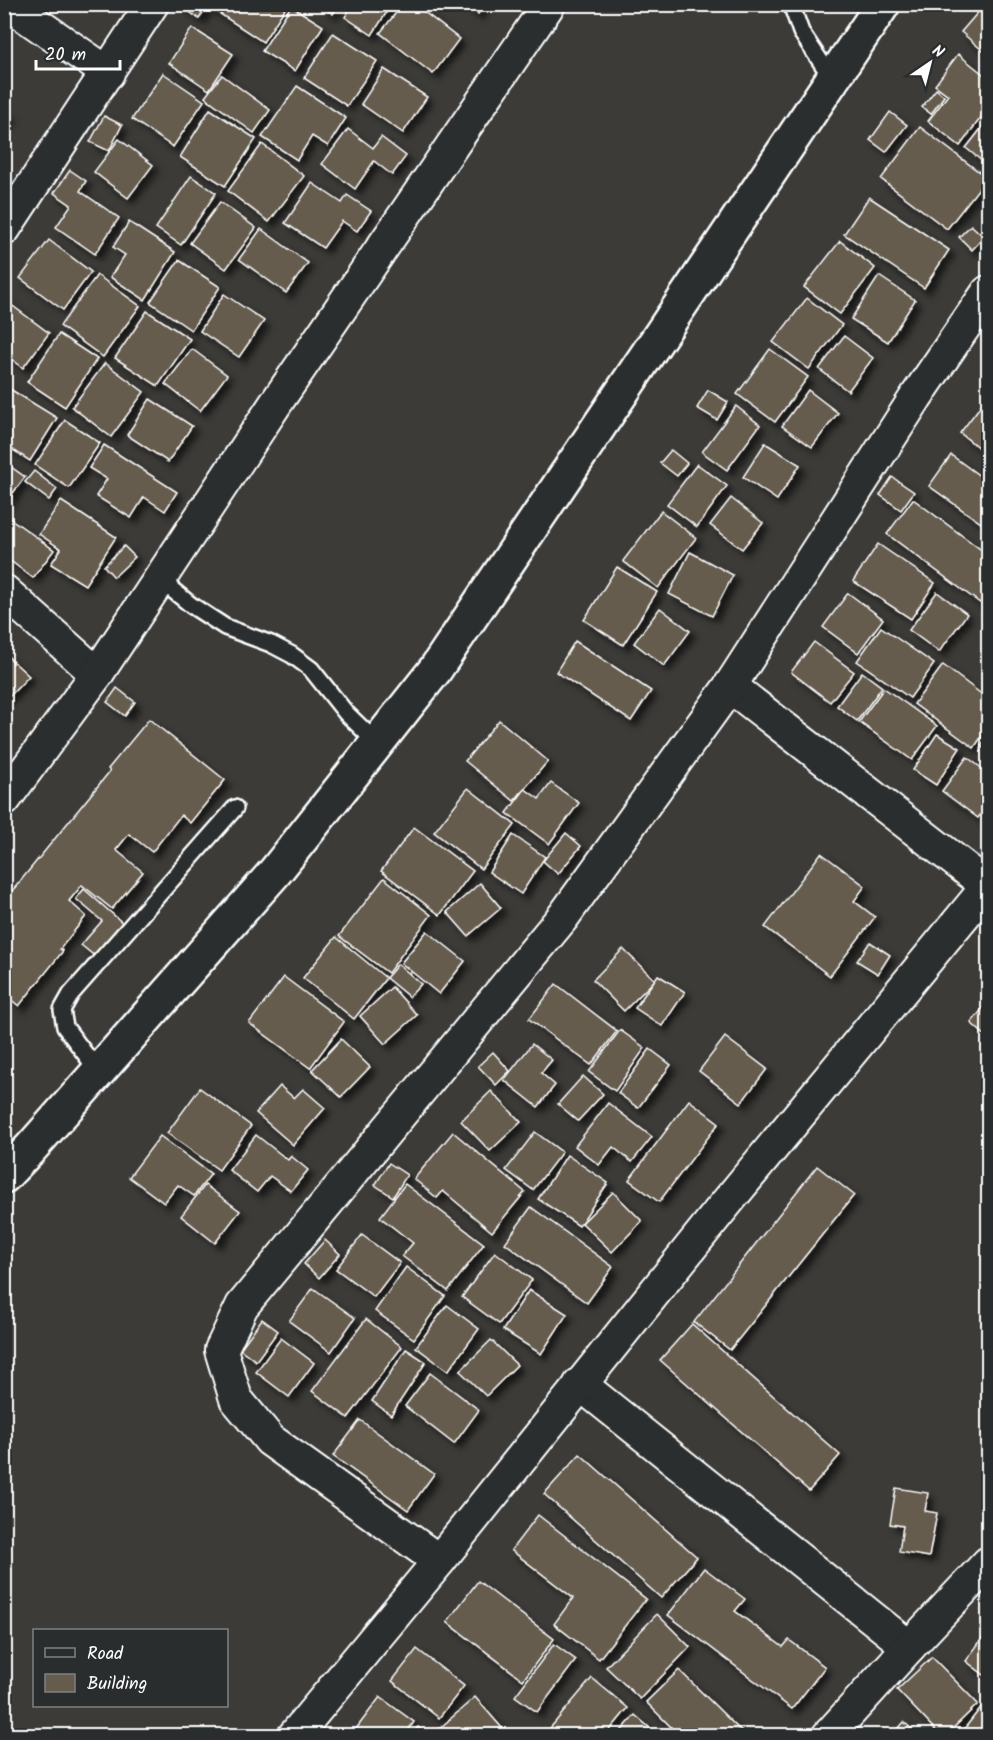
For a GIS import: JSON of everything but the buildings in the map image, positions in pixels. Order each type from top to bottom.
[{"type":"main road","points":[[4,1176],[275,872],[435,670],[883,4]]},
{"type":"street","points":[[8,4],[108,73]]},
{"type":"street","points":[[4,230],[152,4]]},
{"type":"street","points":[[4,800],[97,674],[278,400],[549,4]]},
{"type":"street","points":[[439,1561],[270,1440],[236,1400],[221,1350],[242,1306],[563,917],[730,686],[916,397],[988,292]]},
{"type":"street","points":[[4,591],[97,674]]},
{"type":"street","points":[[294,1736],[439,1561],[719,1212],[988,886],[730,686]]},
{"type":"street","points":[[580,1384],[909,1647]]},
{"type":"street","points":[[828,1736],[988,1563]]},
{"type":"lane","points":[[791,4],[801,32],[833,80]]},
{"type":"lane","points":[[159,579],[191,605],[225,627],[271,644],[292,655],[311,669],[346,713],[377,743]]},
{"type":"lane","points":[[98,1071],[64,1027],[62,1010],[71,994],[235,808]]}]
